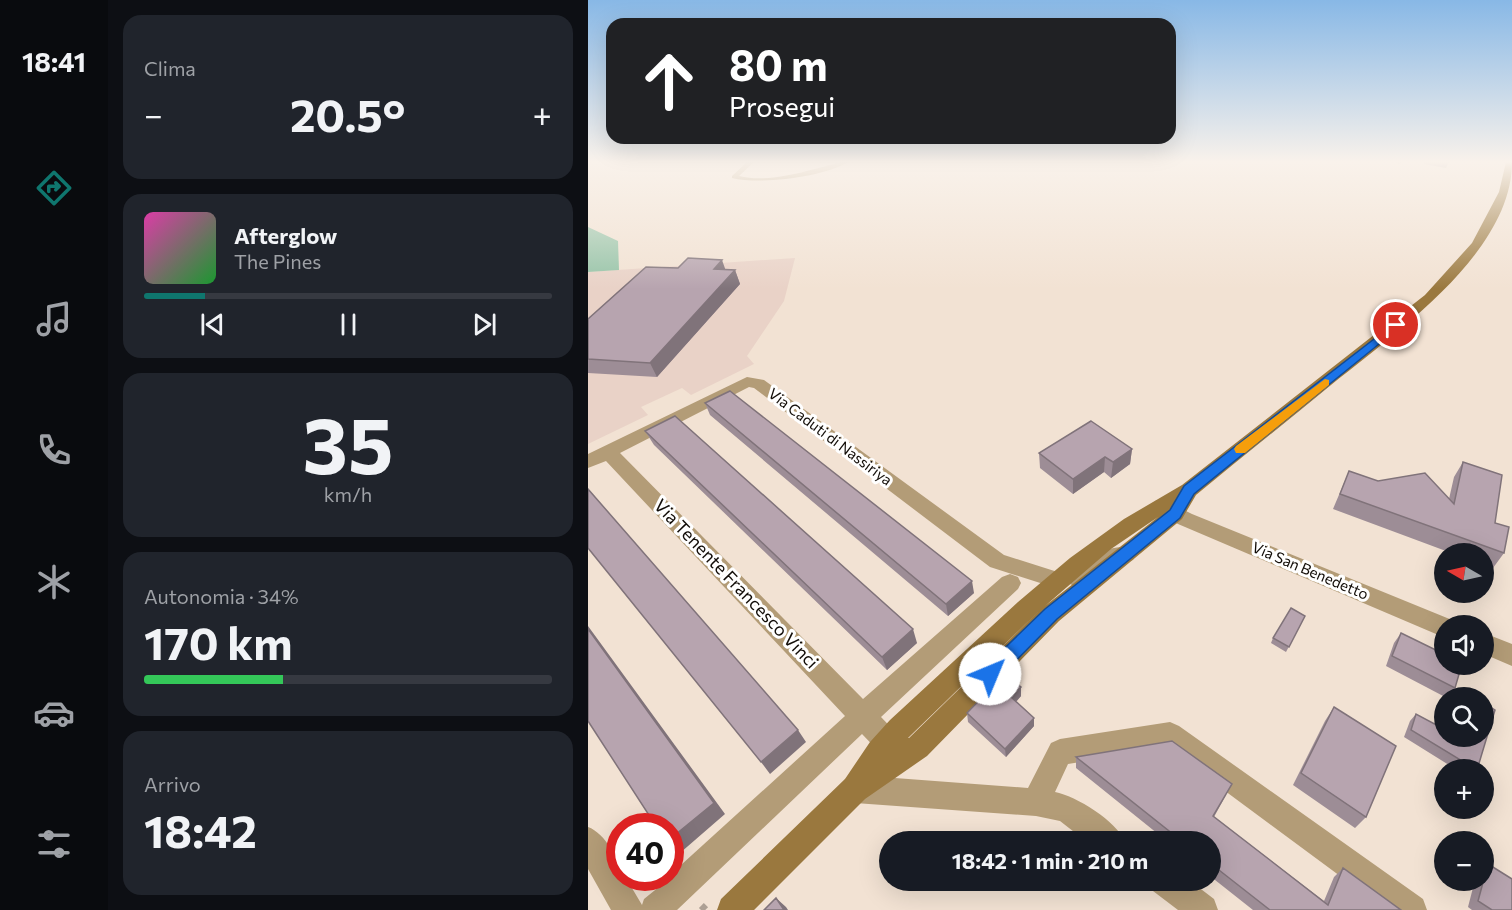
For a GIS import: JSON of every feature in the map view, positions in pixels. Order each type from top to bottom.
[{"type":"street","points":[[895,750],[918,747],[1051,614],[1127,554],[1168,509],[1189,490],[1430,298],[1477,244],[1498,204]]},
{"type":"street","name":"Via Caduti di Nassiriya","points":[[588,462],[747,382],[758,383],[1034,592]]},
{"type":"street","name":"Via Tenente Francesco Vinci","points":[[609,453],[895,750]]},
{"type":"street","points":[[655,910],[863,716],[1034,592],[1168,509]]},
{"type":"street","name":"Via San Benedetto","points":[[1168,509],[1434,623]]},
{"type":"street","points":[[732,910],[895,750],[1034,592],[1060,591],[1093,564],[1127,554]]},
{"type":"street","points":[[960,704],[984,663],[1034,616],[1034,592]]},
{"type":"street","points":[[1494,647],[1512,655]]},
{"type":"street","points":[[1036,802],[1060,752],[1170,735],[1412,910]]},
{"type":"street","points":[[855,789],[1036,802],[1066,808],[1096,831]]},
{"type":"street","points":[[588,841],[628,910]]},
{"type":"street","points":[[1178,891],[1203,910]]},
{"type":"shaded area","points":[[795,258],[784,301],[747,356],[754,364],[691,395],[682,388],[641,407],[648,415],[588,444],[588,272]]},
{"type":"green space","points":[[588,227],[618,241],[619,270],[588,272]]},
{"type":"building","points":[[688,258],[722,260],[714,269],[735,270],[650,363],[588,359],[588,319],[646,267],[678,268]]},
{"type":"building","points":[[730,391],[972,581],[946,604],[705,403]]},
{"type":"building","points":[[675,416],[913,629],[882,657],[645,431]]},
{"type":"building","points":[[1091,421],[1132,449],[1113,462],[1105,457],[1073,479],[1039,453]]},
{"type":"building","points":[[1463,462],[1502,475],[1495,523],[1509,527],[1504,553],[1494,549],[1494,543],[1476,543],[1340,494],[1349,471],[1378,481],[1425,473],[1454,504]]},
{"type":"building","points":[[588,489],[798,730],[761,762],[588,548]]},
{"type":"building","points":[[1291,608],[1305,616],[1289,647],[1273,638]]},
{"type":"building","points":[[588,629],[714,803],[684,828],[684,813],[648,813],[588,721]]},
{"type":"building","points":[[1401,633],[1434,649],[1434,675],[1459,675],[1455,687],[1453,687],[1392,656]]},
{"type":"building","points":[[1005,674],[1021,687],[1011,697],[1034,718],[1005,749],[967,713]]},
{"type":"building","points":[[1334,707],[1396,746],[1366,817],[1301,773]]},
{"type":"building","points":[[1416,714],[1434,724],[1434,744],[1411,730]]},
{"type":"building","points":[[1172,741],[1232,784],[1213,816],[1328,905],[1343,868],[1401,910],[1270,910],[1221,872],[1221,831],[1169,831],[1076,757]]},
{"type":"building","points":[[1439,747],[1484,747],[1480,759],[1459,759]]},
{"type":"building","points":[[1494,868],[1512,879],[1512,910],[1492,910],[1478,901],[1481,891],[1494,891]]},
{"type":"building","points":[[776,898],[784,910],[764,910]]},
{"type":"slow traffic","points":[[1240,449],[1325,383]]},
{"type":"route","points":[[990,674],[1051,614],[1175,514],[1189,490],[1396,325]]}]
